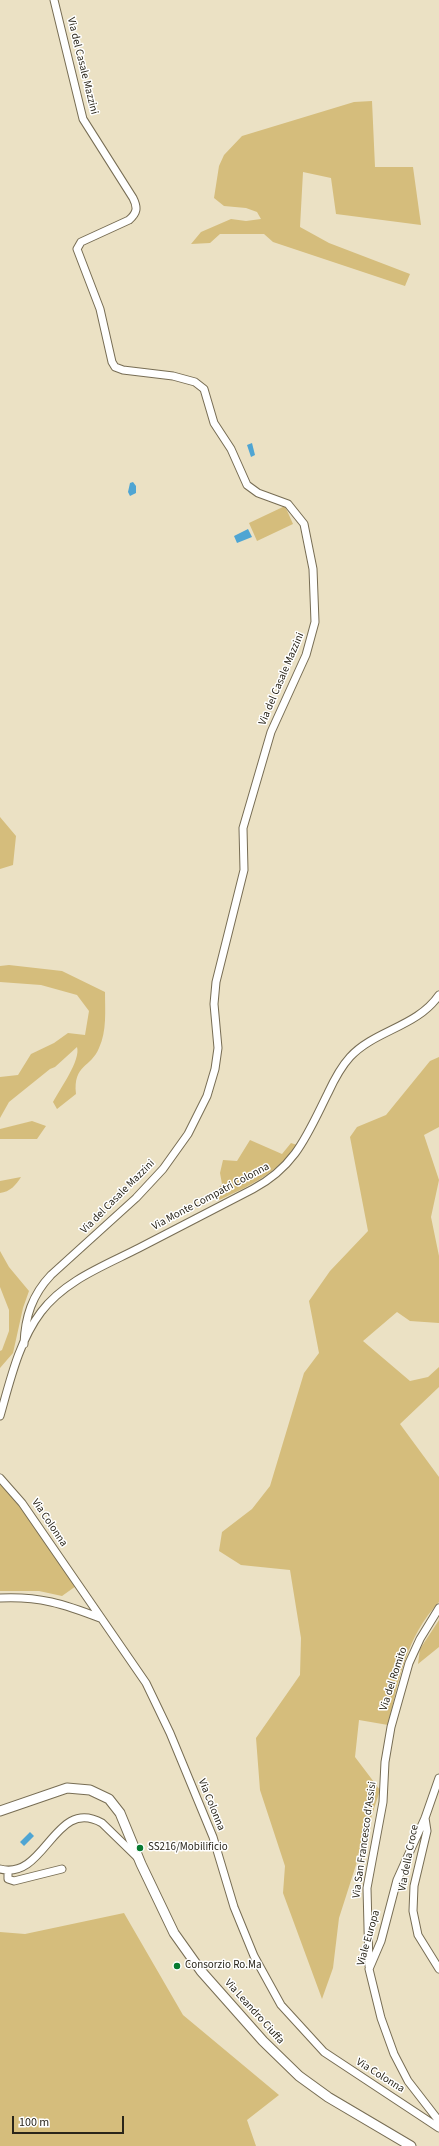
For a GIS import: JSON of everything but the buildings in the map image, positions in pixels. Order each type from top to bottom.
[{"type":"main road","name":"Via Leandro Ciuffa","points":[[0,1811],[16,1807],[63,1789],[76,1788],[95,1791],[108,1799],[117,1807],[170,1926],[187,1954],[270,2049],[295,2073],[320,2091],[411,2146]]},
{"type":"street","name":"Via del Casale Mazzini","points":[[24,1344],[28,1312],[42,1285],[136,1198],[158,1174],[185,1138],[207,1096],[215,1069],[218,1048],[214,1004],[216,982],[244,870],[242,828],[271,732],[306,656],[316,616],[313,569],[304,524],[288,504],[258,493],[247,485],[231,449],[214,423],[204,389],[191,381],[163,374],[121,370],[113,364],[103,319],[77,249],[81,242],[129,220],[135,215],[137,208],[133,198],[82,116],[66,44],[54,0]]},
{"type":"street","name":"Via Monte Compatri Colonna","points":[[0,1416],[24,1344],[35,1320],[44,1308],[76,1281],[258,1187],[277,1174],[293,1158],[304,1142],[335,1078],[347,1061],[367,1044],[417,1017],[428,1008],[439,995]]},
{"type":"street","name":"Via Colonna","points":[[0,1478],[22,1503],[146,1683],[213,1837],[234,1907],[254,1956],[281,2005],[324,2052],[439,2128]]},
{"type":"street","points":[[0,1598],[45,1599],[64,1604],[100,1618]]},
{"type":"street","name":"Via del Romito","points":[[385,1762],[391,1727],[404,1677],[420,1640],[439,1608]]},
{"type":"street","name":"Via San Francesco d'Assisi","points":[[369,1968],[367,1888],[382,1802],[385,1762]]},
{"type":"street","name":"Viale Europa","points":[[439,1778],[426,1818],[407,1856],[395,1886],[381,1941],[369,1968],[381,2018],[394,2054],[408,2081],[439,2120]]},
{"type":"street","name":"Via della Croce","points":[[426,1818],[428,1827],[414,1886],[413,1911],[418,1935],[439,1968]]},
{"type":"street","points":[[0,1869],[8,1871],[25,1865],[39,1855],[65,1823],[81,1819],[94,1820],[102,1823],[140,1860]]},
{"type":"street","points":[[8,1871],[8,1879],[18,1881],[62,1869]]},
{"type":"shaded area","points":[[372,101],[375,167],[413,167],[421,225],[336,214],[331,178],[303,172],[300,227],[329,243],[410,274],[405,286],[273,242],[264,234],[220,234],[210,243],[191,244],[201,232],[231,219],[246,221],[261,219],[257,212],[246,208],[224,206],[214,198],[219,166],[224,155],[242,136],[354,102]]},
{"type":"shaded area","points":[[285,506],[293,524],[257,541],[249,523]]},
{"type":"shaded area","points":[[0,817],[16,836],[13,865],[0,869]]},
{"type":"shaded area","points":[[9,965],[62,971],[105,992],[105,1021],[102,1041],[96,1054],[83,1067],[77,1077],[76,1094],[57,1109],[53,1102],[73,1067],[76,1059],[77,1047],[55,1067],[50,1069],[9,1102],[0,1118],[0,1077],[18,1075],[31,1054],[54,1043],[68,1033],[85,1035],[89,1011],[77,995],[41,985],[0,982],[0,966]]},
{"type":"shaded area","points":[[439,1057],[439,1127],[424,1135],[439,1180],[431,1217],[439,1256],[439,1323],[410,1321],[397,1312],[363,1341],[410,1381],[428,1377],[439,1367],[439,1387],[400,1424],[439,1477],[439,1602],[428,1615],[411,1644],[400,1676],[388,1725],[359,1720],[355,1757],[380,1790],[339,1918],[333,1968],[322,1999],[283,1893],[285,1866],[260,1790],[256,1738],[300,1675],[301,1638],[290,1570],[241,1565],[219,1551],[222,1532],[252,1509],[270,1486],[304,1373],[319,1353],[309,1301],[330,1271],[368,1231],[350,1137],[357,1127],[386,1115],[430,1061]]},
{"type":"shaded area","points":[[32,1121],[46,1126],[37,1139],[0,1139],[0,1129]]},
{"type":"shaded area","points":[[250,1140],[282,1154],[291,1143],[297,1145],[280,1164],[261,1179],[217,1201],[216,1191],[222,1184],[220,1173],[223,1160],[237,1161]]},
{"type":"shaded area","points":[[21,1177],[12,1188],[0,1193],[0,1181]]},
{"type":"shaded area","points":[[0,1251],[9,1267],[29,1291],[23,1308],[13,1353],[0,1368],[0,1351],[2,1350],[9,1331],[9,1310],[0,1287]]},
{"type":"shaded area","points":[[0,1482],[24,1512],[76,1586],[62,1596],[39,1591],[0,1591]]},
{"type":"shaded area","points":[[439,1620],[439,1647],[418,1664],[420,1649]]},
{"type":"shaded area","points":[[124,1913],[183,2015],[279,2095],[247,2120],[256,2146],[0,2146],[0,1932],[25,1934]]},
{"type":"water","points":[[252,443],[255,455],[251,457],[247,445]]},
{"type":"water","points":[[133,482],[136,486],[136,493],[130,496],[128,492],[130,483]]},
{"type":"water","points":[[248,529],[252,537],[237,543],[234,536]]},
{"type":"water","points":[[30,1832],[34,1836],[24,1846],[20,1842]]},
{"type":"place","name":"SS216/Mobilificio","points":[[140,1848]]},
{"type":"place","name":"Consorzio Ro.Ma","points":[[177,1966]]}]
